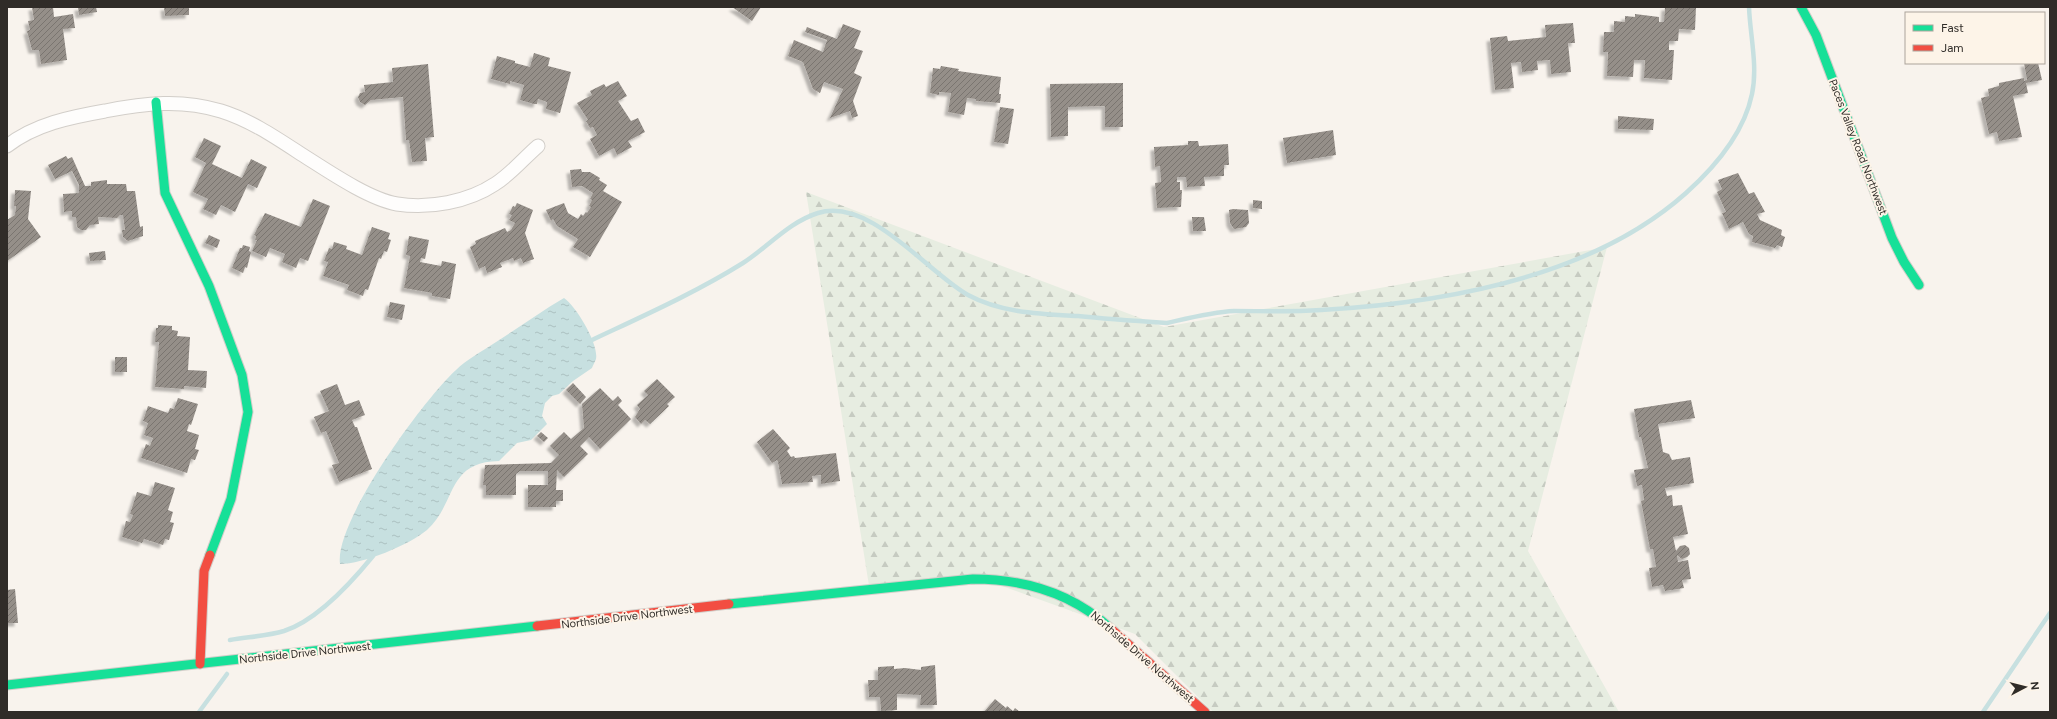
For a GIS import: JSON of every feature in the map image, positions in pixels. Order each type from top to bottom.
[{"type":"street","name":"Paces Valley Road Northwest","points":[[1801,7],[1816,35],[1892,238],[1904,262],[1919,285]]},
{"type":"street","points":[[156,102],[165,193],[212,293],[242,375],[248,412],[231,499],[204,571],[200,664]]},
{"type":"street","points":[[7,146],[31,130],[106,110],[156,102],[187,103],[221,111],[242,119],[369,193],[396,204],[432,204],[473,196],[496,183],[538,146]]},
{"type":"street","name":"Northside Drive Northwest","points":[[7,685],[841,592],[973,579],[996,579],[1020,582],[1043,589],[1073,602],[1098,617],[1206,712]]},
{"type":"green space","points":[[806,192],[1164,327],[1607,247],[1528,551],[1619,712],[1213,712],[1135,634],[994,583],[870,592]]},
{"type":"water","points":[[564,298],[569,302],[586,326],[594,344],[596,359],[592,368],[573,381],[559,394],[552,396],[545,403],[542,416],[547,424],[531,440],[517,443],[499,461],[482,463],[470,468],[461,476],[454,486],[437,519],[419,536],[385,553],[361,561],[340,564],[342,545],[351,520],[366,492],[404,433],[442,385],[460,366],[469,359]]},
{"type":"building","points":[[32,7],[53,7],[54,17],[73,14],[75,28],[63,29],[67,60],[41,64],[39,50],[32,50],[27,31],[30,30],[28,21],[34,20]]},
{"type":"building","points":[[78,7],[96,7],[97,12],[79,15]]},
{"type":"building","points":[[164,7],[189,7],[189,15],[165,16]]},
{"type":"building","points":[[732,7],[761,7],[752,21]]},
{"type":"building","points":[[1665,7],[1696,7],[1695,30],[1679,29],[1678,41],[1669,41],[1669,50],[1674,50],[1672,80],[1644,78],[1645,60],[1634,60],[1633,77],[1607,76],[1608,52],[1603,52],[1604,32],[1614,32],[1614,21],[1625,22],[1625,16],[1635,17],[1635,14],[1659,17],[1659,22],[1664,22]]},
{"type":"building","points":[[1573,23],[1575,43],[1568,43],[1571,72],[1551,74],[1550,60],[1537,61],[1538,70],[1522,72],[1521,62],[1511,63],[1514,88],[1495,90],[1490,38],[1507,36],[1508,41],[1546,37],[1545,25]]},
{"type":"building","points":[[843,24],[861,31],[854,48],[863,51],[854,73],[862,77],[853,101],[858,116],[852,118],[850,111],[830,118],[843,89],[824,82],[820,93],[813,89],[803,62],[788,56],[794,40],[823,52],[827,40],[805,32],[807,27],[837,39]]},
{"type":"building","points":[[534,53],[550,58],[548,66],[571,72],[560,113],[546,109],[547,102],[538,99],[537,104],[520,100],[524,85],[510,81],[510,84],[491,79],[497,56],[530,67]]},
{"type":"building","points":[[428,64],[434,137],[425,138],[427,161],[412,162],[409,140],[406,140],[403,97],[371,100],[365,105],[360,102],[358,97],[360,93],[365,92],[364,85],[393,82],[392,68]]},
{"type":"building","points":[[2024,64],[2038,64],[2042,80],[2026,83],[2028,93],[2013,96],[2022,137],[1999,141],[1997,132],[1989,134],[1981,98],[1989,96],[1988,89],[1999,86],[1999,83],[2024,78],[2024,81],[2027,80]]},
{"type":"building","points":[[941,66],[959,69],[958,71],[1001,77],[999,94],[1001,94],[1000,103],[976,101],[976,99],[967,98],[964,115],[948,112],[951,93],[939,92],[939,95],[930,93],[933,68],[940,69]]},
{"type":"building","points":[[618,81],[627,96],[618,101],[631,121],[638,118],[645,132],[628,141],[632,147],[617,155],[614,148],[599,156],[590,139],[597,135],[593,127],[590,128],[586,121],[588,120],[577,103],[592,95],[590,91],[604,84],[606,87]]},
{"type":"building","points":[[1123,83],[1123,127],[1105,127],[1105,106],[1068,107],[1068,136],[1051,137],[1050,84]]},
{"type":"building","points":[[1000,107],[1014,109],[1008,144],[994,142]]},
{"type":"building","points":[[1618,116],[1654,119],[1653,130],[1618,129]]},
{"type":"building","points":[[1333,130],[1336,155],[1287,163],[1283,138]]},
{"type":"building","points":[[204,138],[221,146],[212,164],[242,178],[251,159],[267,167],[257,188],[248,184],[235,212],[221,205],[216,215],[203,209],[208,199],[193,192],[206,163],[195,157]]},
{"type":"building","points":[[1188,141],[1198,141],[1199,146],[1228,144],[1229,165],[1224,165],[1224,176],[1204,177],[1205,186],[1187,187],[1186,177],[1177,177],[1177,182],[1180,182],[1180,190],[1182,190],[1181,207],[1157,208],[1155,183],[1161,182],[1160,166],[1155,167],[1154,147],[1188,145]]},
{"type":"building","points":[[66,156],[68,159],[72,157],[85,186],[91,186],[91,182],[107,180],[107,184],[126,184],[127,191],[135,191],[140,227],[143,226],[143,236],[128,241],[123,237],[122,230],[125,230],[123,215],[120,215],[117,218],[98,217],[99,224],[90,225],[86,230],[81,230],[77,227],[76,217],[72,217],[72,211],[64,212],[63,194],[79,193],[79,185],[72,171],[55,179],[48,165]]},
{"type":"building","points":[[581,169],[582,172],[590,172],[600,178],[599,180],[607,185],[603,191],[622,202],[590,257],[573,247],[578,239],[557,226],[553,219],[551,221],[546,210],[564,203],[568,213],[578,219],[581,214],[583,216],[586,212],[587,213],[591,207],[589,206],[592,200],[590,199],[593,193],[582,186],[572,187],[570,170]]},
{"type":"building","points":[[1738,173],[1749,194],[1754,192],[1765,212],[1757,214],[1760,220],[1782,230],[1781,235],[1785,237],[1782,247],[1777,245],[1775,248],[1752,242],[1753,236],[1749,234],[1743,222],[1729,229],[1722,213],[1726,212],[1717,192],[1722,189],[1718,180]]},
{"type":"building","points":[[15,190],[31,191],[28,219],[41,237],[7,261],[7,220],[15,215]]},
{"type":"building","points":[[313,199],[330,206],[308,261],[300,258],[296,268],[282,262],[285,254],[270,248],[266,257],[252,251],[257,240],[255,240],[256,236],[254,235],[265,213],[301,227]]},
{"type":"building","points":[[1253,200],[1262,201],[1262,209],[1253,208]]},
{"type":"building","points":[[517,203],[533,210],[525,233],[534,259],[523,263],[521,258],[514,261],[513,258],[500,263],[502,267],[487,273],[485,266],[479,269],[470,247],[476,244],[475,241],[505,228],[507,232],[511,230],[515,223],[509,220],[512,215],[509,214],[513,206],[515,207]]},
{"type":"building","points":[[1229,210],[1248,210],[1249,223],[1246,227],[1234,229],[1230,223]]},
{"type":"building","points":[[1192,217],[1204,217],[1206,231],[1193,231]]},
{"type":"building","points":[[372,227],[390,233],[388,239],[391,240],[387,252],[384,251],[381,259],[379,258],[368,290],[365,289],[363,296],[347,290],[349,285],[323,276],[328,262],[324,261],[329,248],[332,249],[334,242],[347,246],[346,249],[362,255]]},
{"type":"building","points":[[209,235],[220,240],[217,248],[205,243]]},
{"type":"building","points":[[409,236],[429,240],[425,259],[421,258],[420,262],[441,266],[442,261],[456,264],[450,299],[432,296],[432,293],[404,288],[410,256],[406,255]]},
{"type":"building","points":[[243,245],[250,247],[249,251],[251,252],[247,268],[245,267],[243,273],[232,268],[240,248],[242,248]]},
{"type":"building","points":[[105,251],[106,260],[90,261],[89,253]]},
{"type":"building","points":[[390,302],[405,305],[402,320],[387,317]]},
{"type":"building","points":[[158,325],[172,326],[172,330],[178,331],[177,336],[190,337],[188,370],[207,371],[206,388],[184,386],[184,389],[155,387],[159,342],[155,342],[156,328],[158,328]]},
{"type":"building","points":[[115,357],[127,357],[127,372],[115,372]]},
{"type":"building","points":[[657,379],[675,397],[667,404],[669,406],[650,424],[645,420],[641,424],[635,417],[640,409],[637,405],[648,395],[644,391]]},
{"type":"building","points":[[573,383],[586,397],[580,404],[566,390]]},
{"type":"building","points":[[337,384],[345,405],[359,400],[365,415],[352,420],[355,427],[357,427],[372,469],[339,482],[332,465],[339,463],[326,431],[321,433],[314,417],[329,411],[320,391]]},
{"type":"building","points":[[600,388],[613,401],[618,396],[622,401],[618,405],[631,419],[600,449],[589,437],[580,446],[588,454],[564,477],[557,470],[556,490],[563,490],[563,501],[556,501],[556,507],[528,507],[528,485],[548,485],[548,471],[520,471],[516,474],[516,495],[486,495],[486,485],[483,485],[485,465],[551,463],[559,455],[550,446],[564,432],[571,439],[584,428],[582,404]]},
{"type":"building","points":[[178,398],[198,404],[191,425],[189,424],[187,431],[199,435],[195,449],[199,450],[195,460],[191,459],[187,473],[141,458],[146,444],[150,446],[153,438],[144,435],[148,423],[143,421],[148,406],[168,413],[170,408],[174,409]]},
{"type":"building","points":[[1691,400],[1695,418],[1658,424],[1663,452],[1669,454],[1672,460],[1690,457],[1694,483],[1665,488],[1667,496],[1672,495],[1673,506],[1682,505],[1688,534],[1673,537],[1676,551],[1680,546],[1685,545],[1689,548],[1690,554],[1687,557],[1682,559],[1677,555],[1678,562],[1688,560],[1691,579],[1682,580],[1684,588],[1665,591],[1663,585],[1652,587],[1649,568],[1656,567],[1653,549],[1650,549],[1641,501],[1644,500],[1642,485],[1637,486],[1634,470],[1648,468],[1641,437],[1639,437],[1634,409]]},
{"type":"building","points":[[773,429],[790,448],[787,451],[791,457],[794,456],[795,458],[836,453],[840,481],[821,484],[821,475],[812,476],[813,482],[782,484],[777,460],[772,463],[757,442]]},
{"type":"building","points":[[541,432],[548,438],[544,442],[537,436]]},
{"type":"building","points":[[155,482],[175,488],[168,510],[173,512],[170,522],[174,523],[169,540],[165,539],[163,545],[144,539],[142,543],[122,537],[126,521],[130,522],[133,515],[130,514],[137,492],[151,496]]},
{"type":"building","points":[[15,589],[18,623],[8,623],[7,590]]},
{"type":"building","points":[[935,665],[937,705],[920,705],[921,695],[897,694],[897,710],[881,711],[880,697],[869,697],[868,680],[878,680],[878,667],[894,666],[894,669],[905,668],[921,670],[921,667]]},
{"type":"building","points":[[995,699],[1006,708],[1007,706],[1013,711],[1015,708],[1020,712],[984,712]]},
{"type":"waterway","points":[[592,340],[669,304],[725,274],[752,257],[788,229],[807,217],[818,213],[838,211],[858,216],[878,226],[898,240],[952,285],[968,295],[994,306],[1022,312],[1167,323],[1234,311],[1321,310],[1417,301],[1466,292],[1514,280],[1562,265],[1607,246],[1648,222],[1686,193],[1718,161],[1735,136],[1748,108],[1752,94],[1754,83],[1754,62],[1749,7]]},
{"type":"waterway","points":[[230,640],[277,633],[297,626],[333,600],[355,578],[373,556]]},
{"type":"waterway","points":[[1983,712],[2050,613]]},
{"type":"waterway","points":[[199,712],[227,674]]},
{"type":"traffic: fast","points":[[1801,7],[1816,35],[1892,238],[1904,262],[1919,285]]},
{"type":"traffic: fast","points":[[156,102],[165,193],[209,286],[242,375],[248,412],[231,499],[210,555]]},
{"type":"traffic: fast","points":[[729,604],[973,579],[992,580],[1028,585],[1046,590],[1079,605],[1109,627]]},
{"type":"traffic: fast","points":[[7,685],[537,626]]},
{"type":"traffic: jam","points":[[200,664],[204,571],[210,555]]},
{"type":"traffic: jam","points":[[537,626],[729,604]]},
{"type":"traffic: jam","points":[[1109,627],[1205,712]]}]
